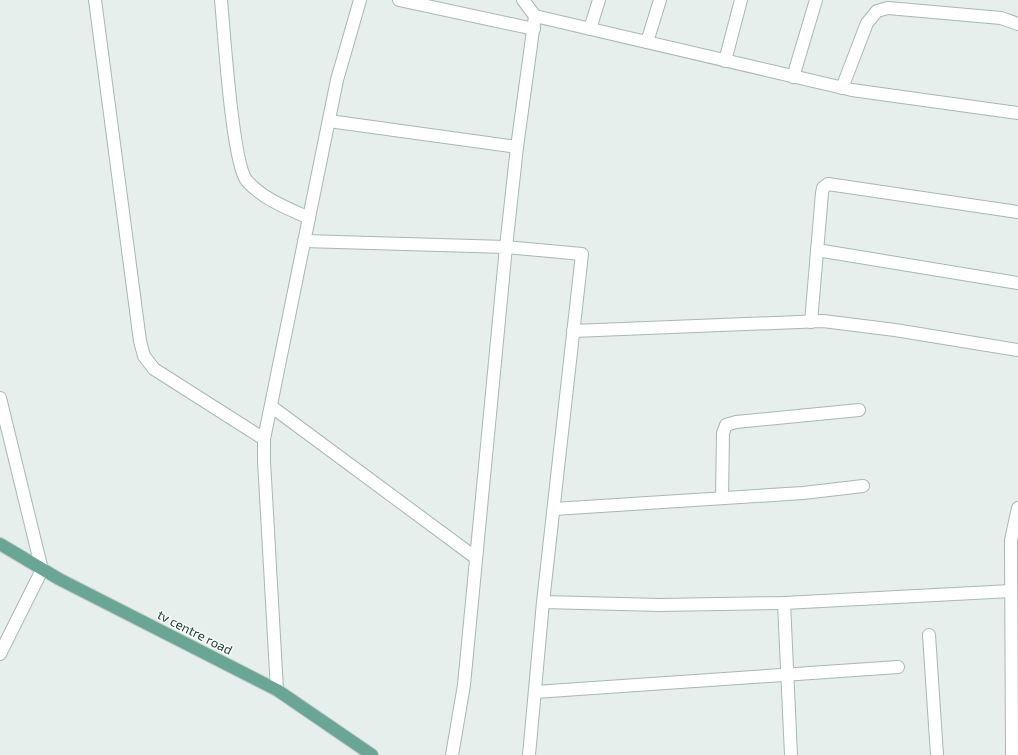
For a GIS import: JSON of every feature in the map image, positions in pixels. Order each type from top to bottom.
[{"type":"main road","name":"tv centre road","points":[[0,544],[42,570],[277,690],[372,755]]},
{"type":"street","points":[[95,0],[140,341],[144,356],[154,369],[264,439]]},
{"type":"street","points":[[221,0],[236,145],[245,179],[260,195],[309,218]]},
{"type":"street","points":[[277,690],[264,439],[272,407],[278,367],[337,80],[360,0]]},
{"type":"street","points":[[399,0],[534,29]]},
{"type":"street","points":[[523,0],[535,16],[793,77],[842,88],[1018,113]]},
{"type":"street","points":[[590,29],[599,0]]},
{"type":"street","points":[[647,42],[660,0]]},
{"type":"street","points":[[725,61],[742,0]]},
{"type":"street","points":[[793,77],[816,0]]},
{"type":"street","points":[[842,88],[867,23],[876,11],[888,8],[1001,18],[1018,24]]},
{"type":"street","points":[[452,755],[464,685],[506,248],[517,147],[535,16]]},
{"type":"street","points":[[329,121],[517,147]]},
{"type":"street","points":[[811,322],[822,193],[823,188],[828,184],[1018,212]]},
{"type":"street","points":[[304,241],[506,248],[582,254],[543,602],[529,755]]},
{"type":"street","points":[[817,250],[1018,283]]},
{"type":"street","points":[[573,331],[823,321],[895,330],[1018,350]]},
{"type":"street","points":[[0,398],[42,570],[0,654]]},
{"type":"street","points":[[272,407],[476,558]]},
{"type":"street","points":[[722,498],[723,433],[726,425],[736,422],[859,410]]},
{"type":"street","points":[[554,509],[803,493],[863,486]]},
{"type":"street","points":[[1012,755],[1011,591],[1014,541],[1018,508]]},
{"type":"street","points":[[543,602],[660,605],[784,603],[1011,591]]},
{"type":"street","points":[[784,603],[791,755]]},
{"type":"street","points":[[929,635],[937,755]]},
{"type":"street","points":[[535,692],[787,676],[898,667]]}]
